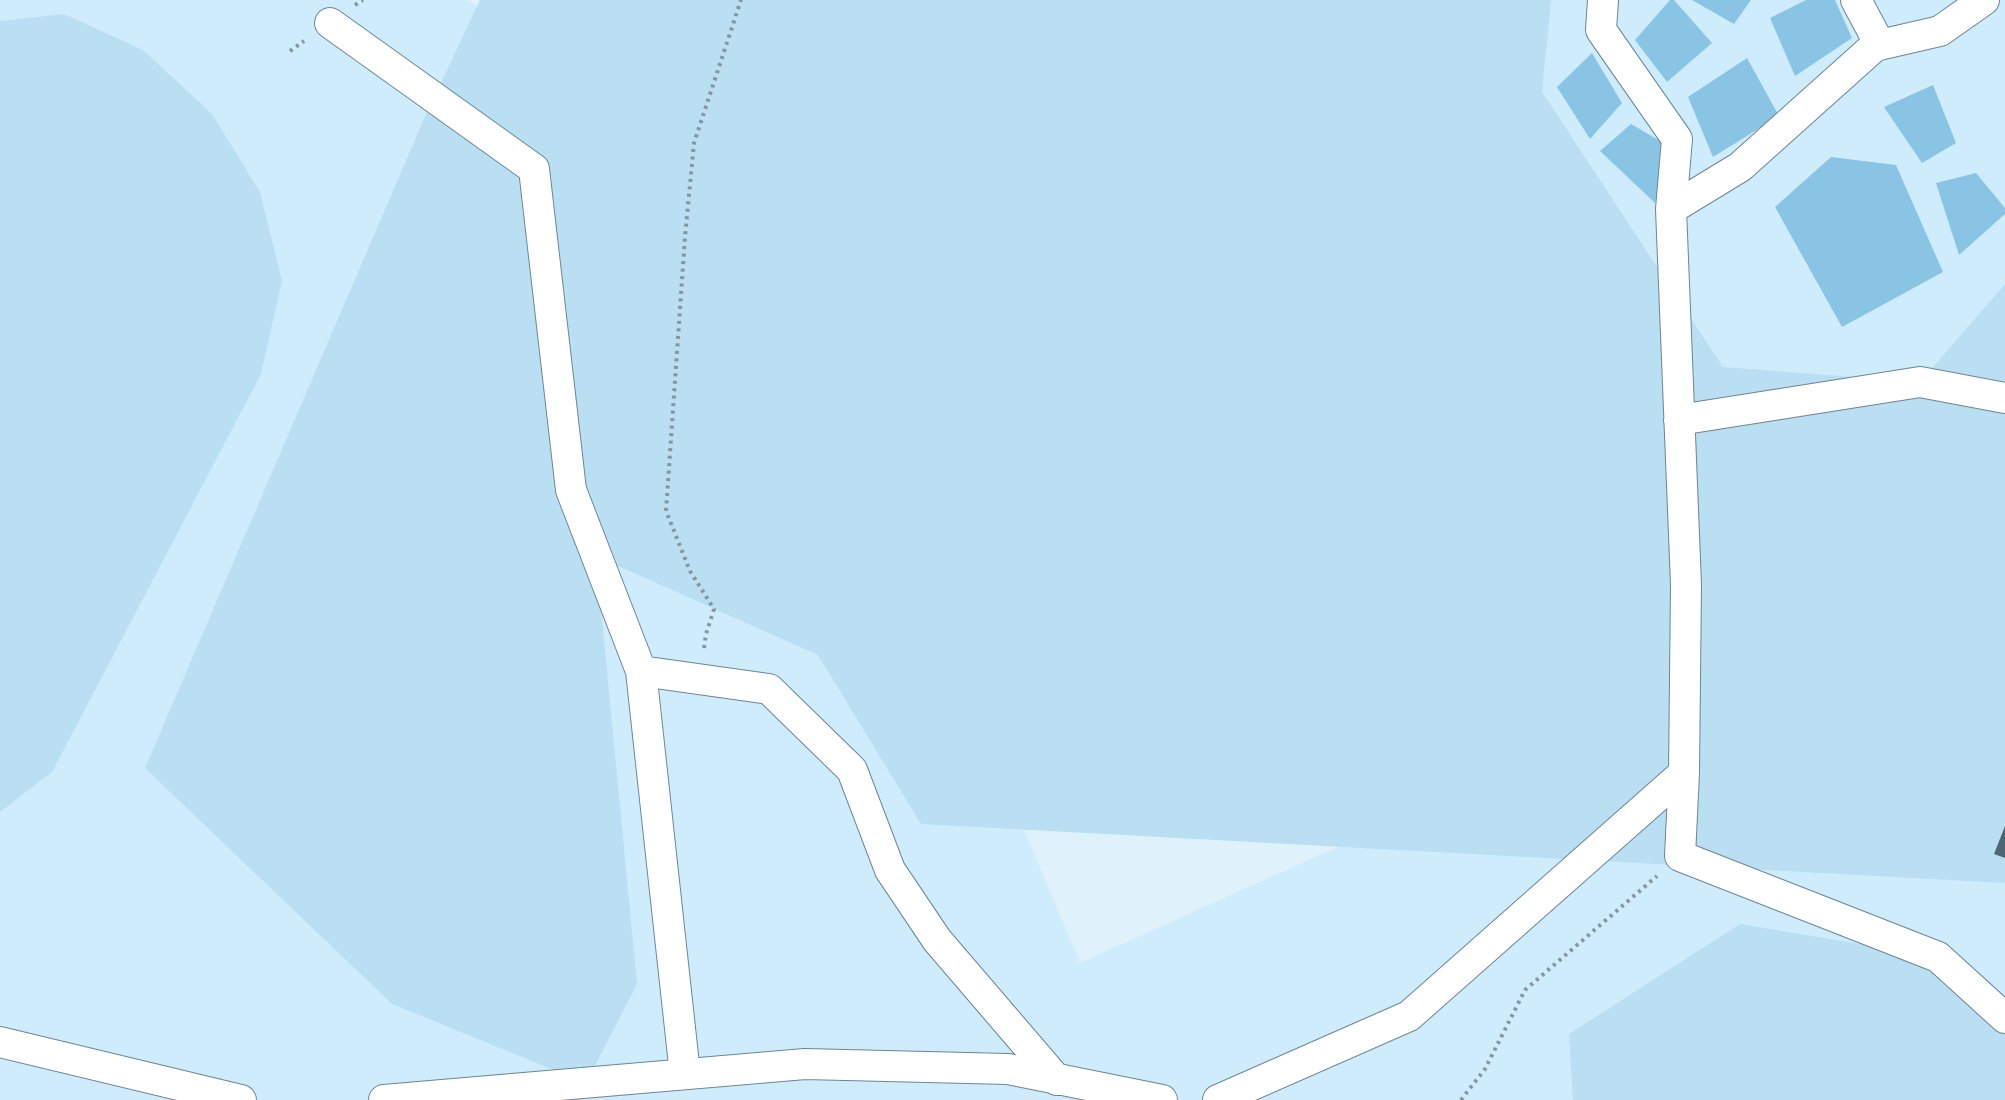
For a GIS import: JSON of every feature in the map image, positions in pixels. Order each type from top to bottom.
[{"type":"street","points":[[1603,0],[1601,30],[1677,139],[1671,209],[1686,585],[1684,773],[1680,856],[1938,957],[2005,1018]]},
{"type":"street","points":[[1856,0],[1880,45]]},
{"type":"street","points":[[1671,209],[1740,167],[1875,46],[1940,31],[1984,0]]},
{"type":"street","points":[[330,23],[534,169],[571,490],[641,670],[685,1074]]},
{"type":"street","points":[[1679,420],[1920,382],[2005,398]]},
{"type":"street","points":[[641,670],[769,689],[852,770],[890,870],[930,930],[1057,1080]]},
{"type":"street","points":[[1218,1100],[1409,1016],[1684,773]]},
{"type":"street","points":[[0,1042],[241,1100]]},
{"type":"street","points":[[384,1100],[805,1064],[1008,1070],[1162,1100]]},
{"type":"path","points":[[701,679],[706,634],[714,609],[690,571],[666,511],[685,237],[694,143],[741,0]]},
{"type":"path","points":[[1461,1100],[1485,1069],[1525,990],[1680,856]]},
{"type":"shaded area","points":[[0,0],[467,0],[589,62],[837,383],[1080,963],[1497,775],[1485,0],[2005,0],[2005,1100],[0,1100]]},
{"type":"shaded area","points":[[480,0],[1551,0],[1542,92],[1723,367],[1920,382],[2005,284],[2005,883],[921,824],[818,655],[596,556],[637,984],[586,1083],[392,1004],[145,768],[423,121]]},
{"type":"shaded area","points":[[1670,0],[1674,0],[1712,43],[1667,82],[1635,40]]},
{"type":"shaded area","points":[[1692,0],[1751,0],[1734,24]]},
{"type":"shaded area","points":[[1806,0],[1835,0],[1852,38],[1795,76],[1770,18]]},
{"type":"shaded area","points":[[64,14],[143,50],[212,114],[260,192],[282,281],[261,374],[52,772],[0,812],[0,21]]},
{"type":"shaded area","points":[[1592,53],[1622,103],[1590,139],[1557,87]]},
{"type":"shaded area","points":[[1747,58],[1779,116],[1713,157],[1688,97]]},
{"type":"shaded area","points":[[1933,85],[1956,143],[1922,163],[1884,107]]},
{"type":"shaded area","points":[[1631,124],[1667,145],[1655,203],[1600,151]]},
{"type":"shaded area","points":[[1831,157],[1896,165],[1943,272],[1842,327],[1775,207]]},
{"type":"shaded area","points":[[1976,173],[2005,208],[2005,214],[1959,255],[1936,183]]},
{"type":"shaded area","points":[[1740,924],[1938,957],[2005,1014],[2005,1100],[1573,1100],[1569,1034]]},
{"type":"building","points":[[2005,826],[2005,858],[1994,854]]}]
